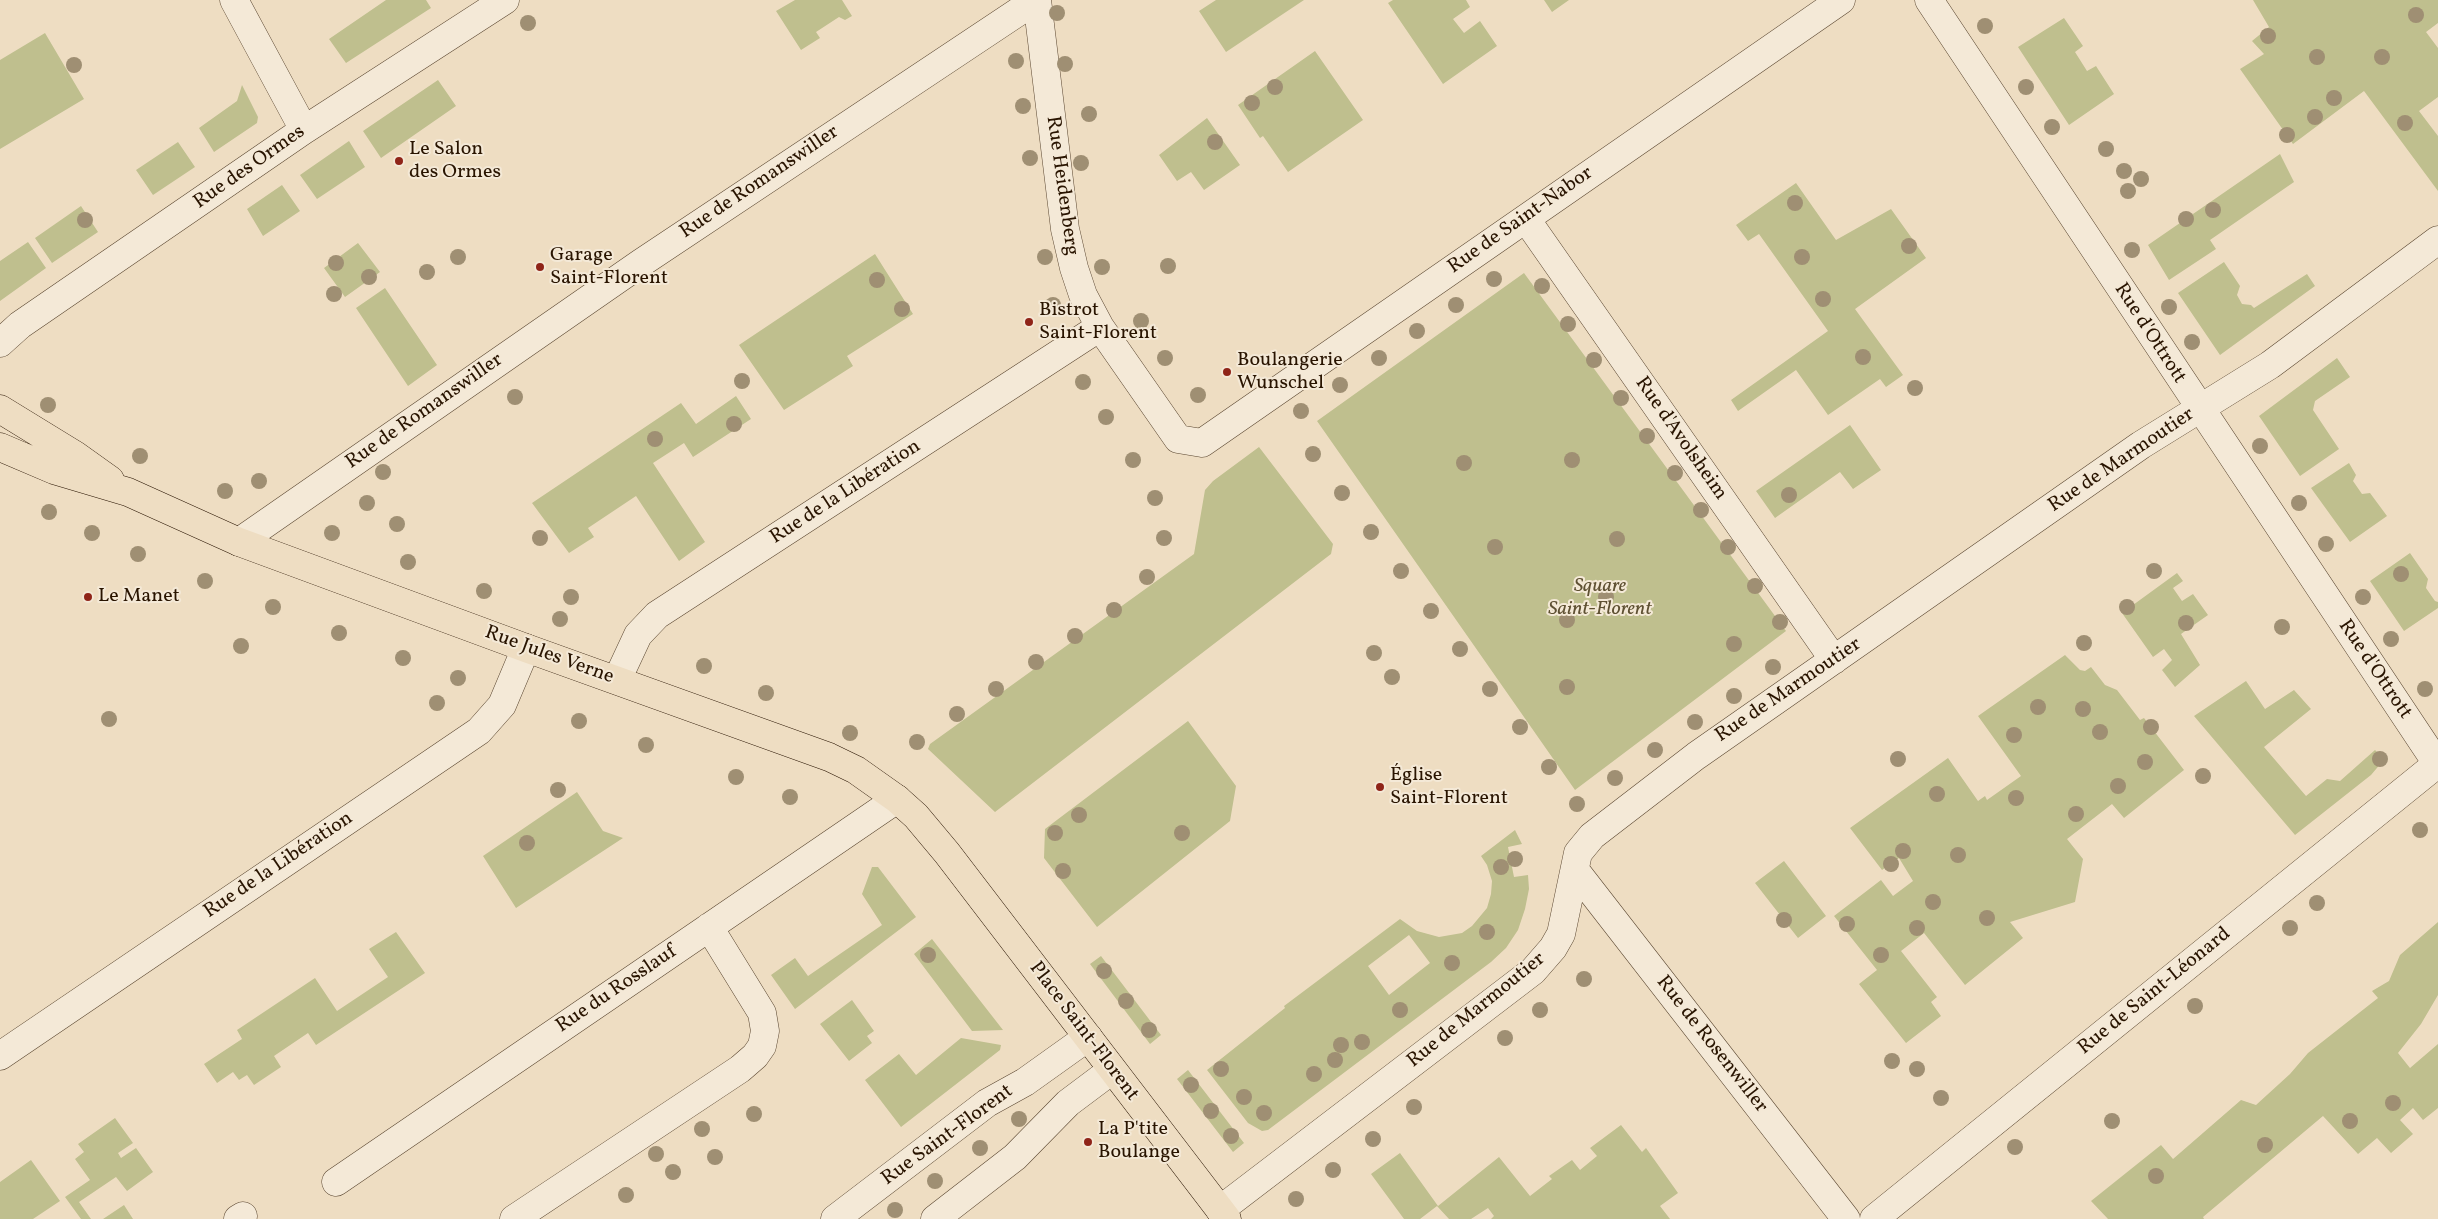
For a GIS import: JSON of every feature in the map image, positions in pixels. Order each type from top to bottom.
[{"type":"main road","name":"Rue Jules Verne","points":[[0,409],[76,455],[128,492]]},
{"type":"main road","name":"Rue Jules Verne","points":[[0,447],[54,470],[128,492],[239,542],[830,757],[856,770],[897,799],[916,816],[947,853]]},
{"type":"main road","name":"Place Saint-Florent","points":[[947,853],[1223,1215]]},
{"type":"street","points":[[234,0],[304,130]]},
{"type":"street","name":"Rue des Ormes","points":[[0,343],[20,326],[304,130],[505,0]]},
{"type":"street","name":"Rue Heidenberg","points":[[1036,0],[1065,229],[1074,268],[1083,295],[1100,328],[1178,438],[1202,443]]},
{"type":"street","name":"Rue de Romanswiller","points":[[239,542],[641,263],[1036,0]]},
{"type":"street","name":"Rue de Saint-Nabor","points":[[1202,443],[1841,0]]},
{"type":"street","name":"Rue d'Ottrott","points":[[1929,0],[2199,409],[2438,765]]},
{"type":"street","name":"Rue d'Avolsheim","points":[[1526,219],[1834,660]]},
{"type":"street","name":"Rue de Marmoutier","points":[[1223,1215],[1533,971],[1554,948],[1561,934],[1578,853],[1592,836],[1696,756],[2141,445],[2270,365],[2438,240]]},
{"type":"street","name":"Rue de la Libération","points":[[617,680],[638,635],[657,615],[1100,328]]},
{"type":"street","name":"Rue de la Libération","points":[[0,1056],[479,731],[502,705],[526,648]]},
{"type":"street","name":"Rue de Saint-Léonard","points":[[1874,1219],[2438,765]]},
{"type":"street","name":"Rue du Rosslauf","points":[[336,1182],[897,799]]},
{"type":"street","name":"Rue de Rosenwiller","points":[[1575,870],[1846,1219]]},
{"type":"street","points":[[514,1219],[740,1069],[755,1056],[762,1046],[765,1030],[762,1013],[710,927]]},
{"type":"street","name":"Rue Saint-Florent","points":[[834,1219],[987,1103],[1025,1082],[1088,1037]]},
{"type":"street","points":[[935,1219],[1015,1157],[1068,1103],[1112,1070]]},
{"type":"green space","points":[[386,0],[426,0],[431,8],[346,63],[329,39]]},
{"type":"green space","points":[[795,0],[842,0],[852,16],[845,20],[839,17],[816,32],[820,38],[801,50],[776,11]]},
{"type":"green space","points":[[1216,0],[1304,0],[1226,52],[1199,11]]},
{"type":"green space","points":[[1393,0],[1466,0],[1470,7],[1453,19],[1464,33],[1480,21],[1497,46],[1443,84],[1388,3]]},
{"type":"green space","points":[[1544,0],[1569,0],[1552,12]]},
{"type":"green space","points":[[2253,0],[2438,0],[2438,23],[2426,32],[2438,48],[2438,97],[2419,111],[2438,136],[2438,191],[2364,91],[2293,144],[2240,69],[2264,54],[2252,41],[2269,27]]},
{"type":"green space","points":[[2064,18],[2083,46],[2075,52],[2087,71],[2096,66],[2114,94],[2069,125],[2018,47]]},
{"type":"green space","points":[[45,33],[84,99],[0,149],[0,60]]},
{"type":"green space","points":[[1315,51],[1363,120],[1288,172],[1263,136],[1260,138],[1238,105]]},
{"type":"green space","points":[[438,80],[456,106],[381,158],[363,131]]},
{"type":"green space","points":[[242,85],[258,117],[257,123],[214,152],[199,128],[237,101]]},
{"type":"green space","points":[[1207,118],[1240,165],[1204,190],[1191,172],[1177,181],[1159,155]]},
{"type":"green space","points":[[349,141],[365,167],[317,199],[300,175]]},
{"type":"green space","points":[[178,142],[195,167],[153,195],[136,170]]},
{"type":"green space","points":[[2280,154],[2294,182],[2210,240],[2216,249],[2169,280],[2148,245]]},
{"type":"green space","points":[[1796,183],[1836,240],[1891,209],[1926,258],[1855,309],[1903,375],[1886,387],[1880,379],[1828,415],[1796,370],[1738,411],[1731,400],[1828,331],[1759,234],[1748,241],[1736,225]]},
{"type":"green space","points":[[282,185],[300,211],[263,236],[247,209]]},
{"type":"green space","points":[[81,206],[98,232],[52,263],[35,238]]},
{"type":"green space","points":[[28,242],[46,268],[0,301],[0,261]]},
{"type":"green space","points":[[358,243],[380,272],[345,297],[324,268]]},
{"type":"green space","points":[[875,254],[913,314],[847,356],[853,366],[784,410],[739,345]]},
{"type":"green space","points":[[2224,262],[2240,286],[2237,295],[2242,304],[2251,305],[2254,308],[2307,274],[2315,286],[2220,355],[2178,293]]},
{"type":"green space","name":"Square Saint-Florent","points":[[1524,273],[1786,631],[1575,790],[1317,421]]},
{"type":"green space","points":[[385,288],[437,365],[408,386],[356,308]]},
{"type":"green space","points":[[2337,358],[2350,377],[2315,401],[2313,410],[2339,449],[2300,476],[2259,416]]},
{"type":"green space","points":[[736,396],[751,419],[693,457],[684,443],[653,463],[705,542],[679,561],[636,496],[588,528],[594,537],[569,553],[532,503],[681,403],[696,424]]},
{"type":"green space","points":[[1850,425],[1881,470],[1853,489],[1840,472],[1775,518],[1756,491]]},
{"type":"green space","points":[[1259,447],[1333,544],[1331,554],[995,812],[928,749],[930,744],[1194,554],[1205,490],[1213,481]]},
{"type":"green space","points":[[2349,463],[2356,475],[2353,481],[2362,494],[2370,493],[2387,516],[2350,542],[2311,488]]},
{"type":"green space","points":[[2410,553],[2428,579],[2426,588],[2435,601],[2438,602],[2438,608],[2404,631],[2370,581]]},
{"type":"green space","points":[[2177,573],[2183,581],[2173,588],[2182,601],[2193,594],[2208,615],[2181,634],[2200,665],[2175,687],[2162,670],[2172,660],[2164,649],[2153,657],[2122,613]]},
{"type":"green space","points":[[2065,655],[2080,670],[2085,671],[2091,667],[2105,685],[2117,690],[2140,720],[2144,718],[2184,770],[2124,818],[2112,804],[2067,839],[2083,859],[2075,902],[2010,922],[2023,938],[1965,985],[1924,933],[1901,951],[1937,997],[1931,1002],[1941,1016],[1906,1043],[1859,984],[1877,970],[1834,916],[1881,880],[1893,896],[1913,881],[1899,858],[1882,870],[1850,828],[1948,758],[1978,801],[1985,796],[1987,800],[2021,776],[1978,716]]},
{"type":"green space","points":[[2246,681],[2265,709],[2294,690],[2311,709],[2264,747],[2306,796],[2327,779],[2340,781],[2375,750],[2381,756],[2382,762],[2371,775],[2295,835],[2194,716]]},
{"type":"green space","points":[[1188,721],[1236,786],[1230,821],[1097,927],[1044,858],[1045,829]]},
{"type":"green space","points":[[577,792],[603,831],[623,838],[516,908],[483,856]]},
{"type":"green space","points":[[1515,830],[1522,844],[1508,847],[1514,877],[1528,875],[1529,889],[1518,930],[1506,948],[1491,962],[1268,1130],[1262,1131],[1248,1123],[1207,1070],[1285,1008],[1284,1006],[1400,919],[1417,931],[1439,937],[1462,933],[1472,926],[1487,908],[1491,894],[1492,881],[1487,865],[1481,856]],"holes":[[[1409,935],[1430,963],[1389,995],[1368,966]]]},
{"type":"green space","points":[[1784,861],[1826,916],[1798,938],[1755,883]]},
{"type":"green space","points":[[872,867],[878,867],[916,917],[795,1009],[771,975],[795,958],[808,976],[882,925],[862,894]]},
{"type":"green space","points":[[2438,922],[2438,995],[2421,1024],[2398,1053],[2410,1068],[2438,1044],[2438,1108],[2423,1120],[2413,1108],[2400,1120],[2413,1134],[2391,1153],[2377,1138],[2358,1154],[2323,1116],[2203,1217],[2204,1219],[2108,1219],[2091,1201],[2161,1145],[2173,1159],[2241,1100],[2256,1105],[2290,1074],[2308,1053],[2378,998],[2372,991],[2389,981],[2400,955]]},
{"type":"green space","points":[[396,932],[425,973],[316,1045],[308,1033],[274,1056],[281,1067],[254,1085],[247,1075],[239,1080],[233,1072],[217,1083],[204,1064],[242,1039],[237,1030],[315,978],[337,1011],[388,977],[369,949]]},
{"type":"green space","points":[[932,939],[1004,1030],[972,1031],[914,954]]},
{"type":"green space","points":[[1101,956],[1161,1035],[1150,1044],[1090,964]]},
{"type":"green space","points":[[852,1000],[874,1031],[867,1036],[872,1043],[849,1061],[820,1024]]},
{"type":"green space","points":[[961,1038],[1001,1045],[1000,1050],[901,1127],[865,1080],[899,1054],[916,1075]]},
{"type":"green space","points":[[1188,1070],[1244,1143],[1233,1152],[1177,1079]]},
{"type":"green space","points":[[115,1118],[133,1143],[118,1153],[121,1158],[136,1148],[153,1172],[127,1191],[116,1177],[79,1202],[91,1219],[81,1219],[65,1197],[90,1180],[75,1159],[84,1152],[78,1144]]},
{"type":"green space","points":[[1621,1125],[1642,1152],[1646,1148],[1678,1193],[1660,1206],[1670,1219],[1491,1219],[1494,1216],[1488,1208],[1471,1219],[1449,1219],[1437,1206],[1420,1219],[1404,1219],[1371,1174],[1400,1153],[1438,1206],[1499,1157],[1530,1196],[1552,1179],[1549,1176],[1572,1160],[1580,1170],[1597,1156],[1590,1148]]},
{"type":"green space","points":[[31,1160],[60,1201],[33,1219],[0,1219],[0,1182]]},
{"type":"green space","points":[[124,1205],[133,1219],[103,1219]]},
{"type":"place","name":"Le Salon des Ormes","points":[[399,161]]},
{"type":"place","name":"Garage Saint-Florent","points":[[540,267]]},
{"type":"place","name":"Bistrot Saint-Florent","points":[[1029,322]]},
{"type":"place","name":"Boulangerie Wunschel","points":[[1227,372]]},
{"type":"place","name":"Le Manet","points":[[88,597]]},
{"type":"place","name":"Église Saint-Florent","points":[[1380,787]]},
{"type":"place","name":"La P'tite Boulange","points":[[1088,1142]]}]
